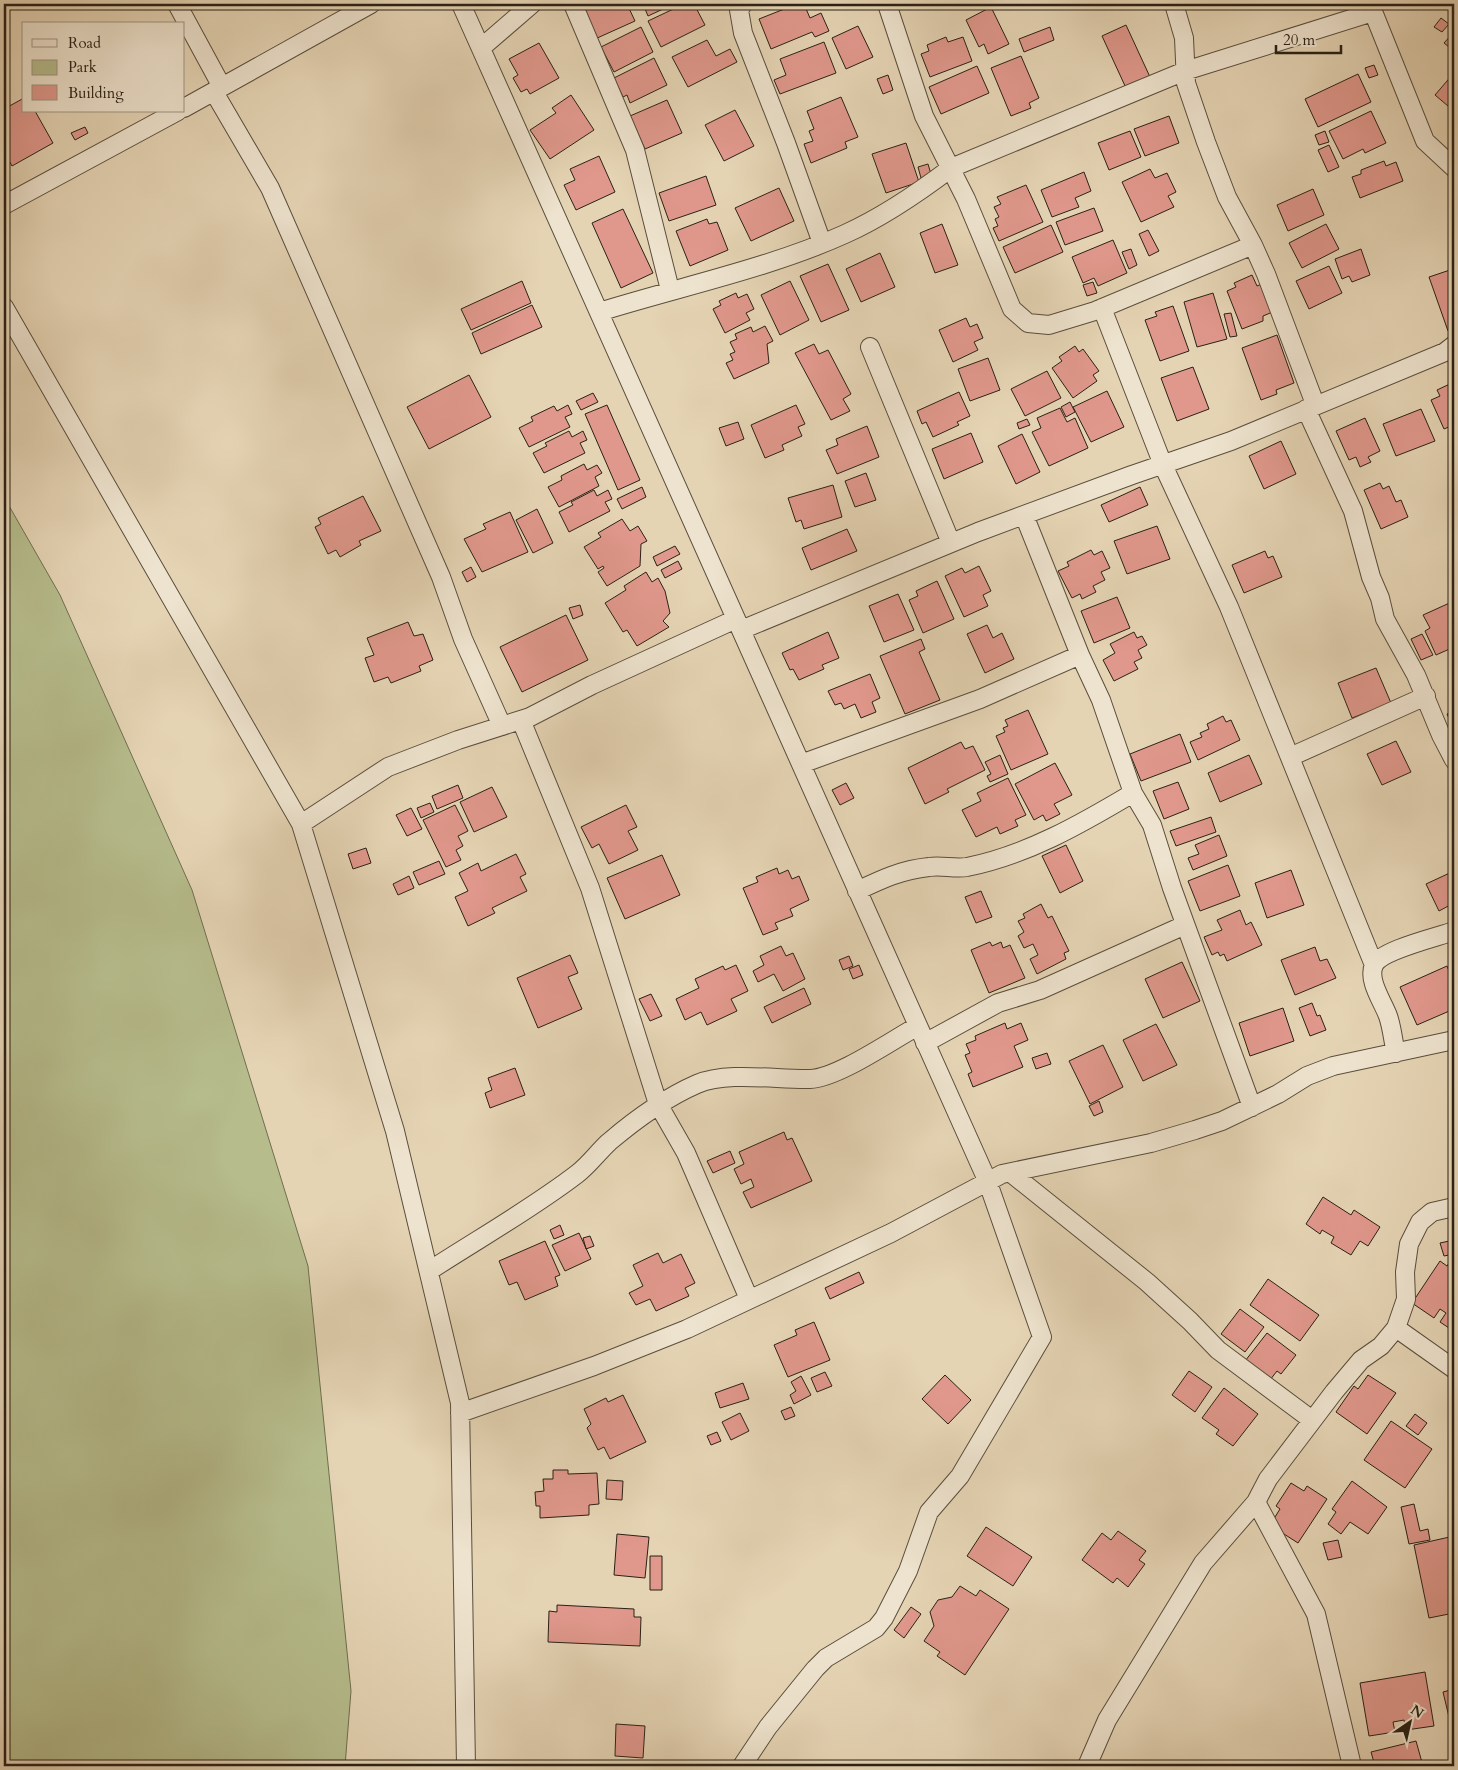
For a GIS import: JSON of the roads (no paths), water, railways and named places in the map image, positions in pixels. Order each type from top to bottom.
[{"type":"street","points":[[177,4],[218,89],[270,188],[441,577],[463,639],[502,726]]},
{"type":"street","points":[[185,107],[371,4]]},
{"type":"street","points":[[461,4],[987,1180],[1042,1336],[960,1476],[929,1512],[908,1571],[884,1618],[876,1628],[826,1658],[815,1669],[768,1727],[742,1766]]},
{"type":"street","points":[[481,48],[532,4]]},
{"type":"street","points":[[573,4],[635,150],[670,290]]},
{"type":"street","points":[[743,4],[739,10],[743,33],[786,142],[822,243]]},
{"type":"street","points":[[887,4],[924,116],[951,168],[1012,309],[1028,323],[1049,325],[1102,308],[1253,245]]},
{"type":"street","points":[[1174,4],[1184,38],[1186,83],[1227,197],[1253,245],[1310,407],[1352,511],[1371,576],[1380,598],[1384,619],[1426,696],[1441,735],[1454,760]]},
{"type":"street","points":[[599,312],[764,263],[822,243],[886,212],[920,192],[951,168],[1185,71],[1372,8],[1424,141],[1454,168]]},
{"type":"street","points":[[4,205],[176,112]]},
{"type":"street","points":[[4,307],[301,824],[395,1131],[460,1403],[466,1766]]},
{"type":"street","points":[[1102,308],[1163,464],[1229,607],[1374,965],[1373,974],[1377,991],[1388,1016],[1396,1053]]},
{"type":"street","points":[[301,824],[388,767],[458,740],[521,720],[738,624],[1024,514],[1163,464],[1232,442],[1310,407],[1445,352],[1454,345]]},
{"type":"street","points":[[870,347],[951,543]]},
{"type":"street","points":[[1024,514],[1080,655],[1101,700],[1133,794],[1152,825],[1185,925],[1252,1108]]},
{"type":"street","points":[[801,764],[980,699],[1080,655]]},
{"type":"street","points":[[1290,758],[1426,696]]},
{"type":"street","points":[[521,720],[590,888],[658,1104],[686,1153],[749,1299]]},
{"type":"street","points":[[858,891],[898,872],[931,866],[965,868],[1026,848],[1080,824],[1133,794]]},
{"type":"street","points":[[925,1043],[998,1003],[1040,990],[1185,925]]},
{"type":"street","points":[[1374,965],[1381,957],[1454,930]]},
{"type":"street","points":[[428,1271],[579,1173],[609,1142],[658,1104],[700,1082],[763,1077],[812,1079],[860,1059],[918,1026]]},
{"type":"street","points":[[460,1412],[594,1366],[687,1329],[899,1229],[956,1200],[987,1180],[1002,1174],[1075,1157],[1150,1143],[1222,1122],[1252,1108],[1307,1076],[1325,1069],[1454,1040]]},
{"type":"street","points":[[1011,1173],[1147,1282],[1190,1321],[1218,1350],[1312,1420]]},
{"type":"street","points":[[1087,1766],[1107,1720],[1203,1563],[1256,1502],[1268,1479],[1312,1420],[1361,1360],[1381,1346],[1396,1328],[1406,1299],[1405,1272],[1409,1244],[1420,1222],[1432,1212],[1454,1207]]},
{"type":"street","points":[[1396,1328],[1454,1369]]},
{"type":"street","points":[[1256,1502],[1316,1614],[1352,1766]]}]
